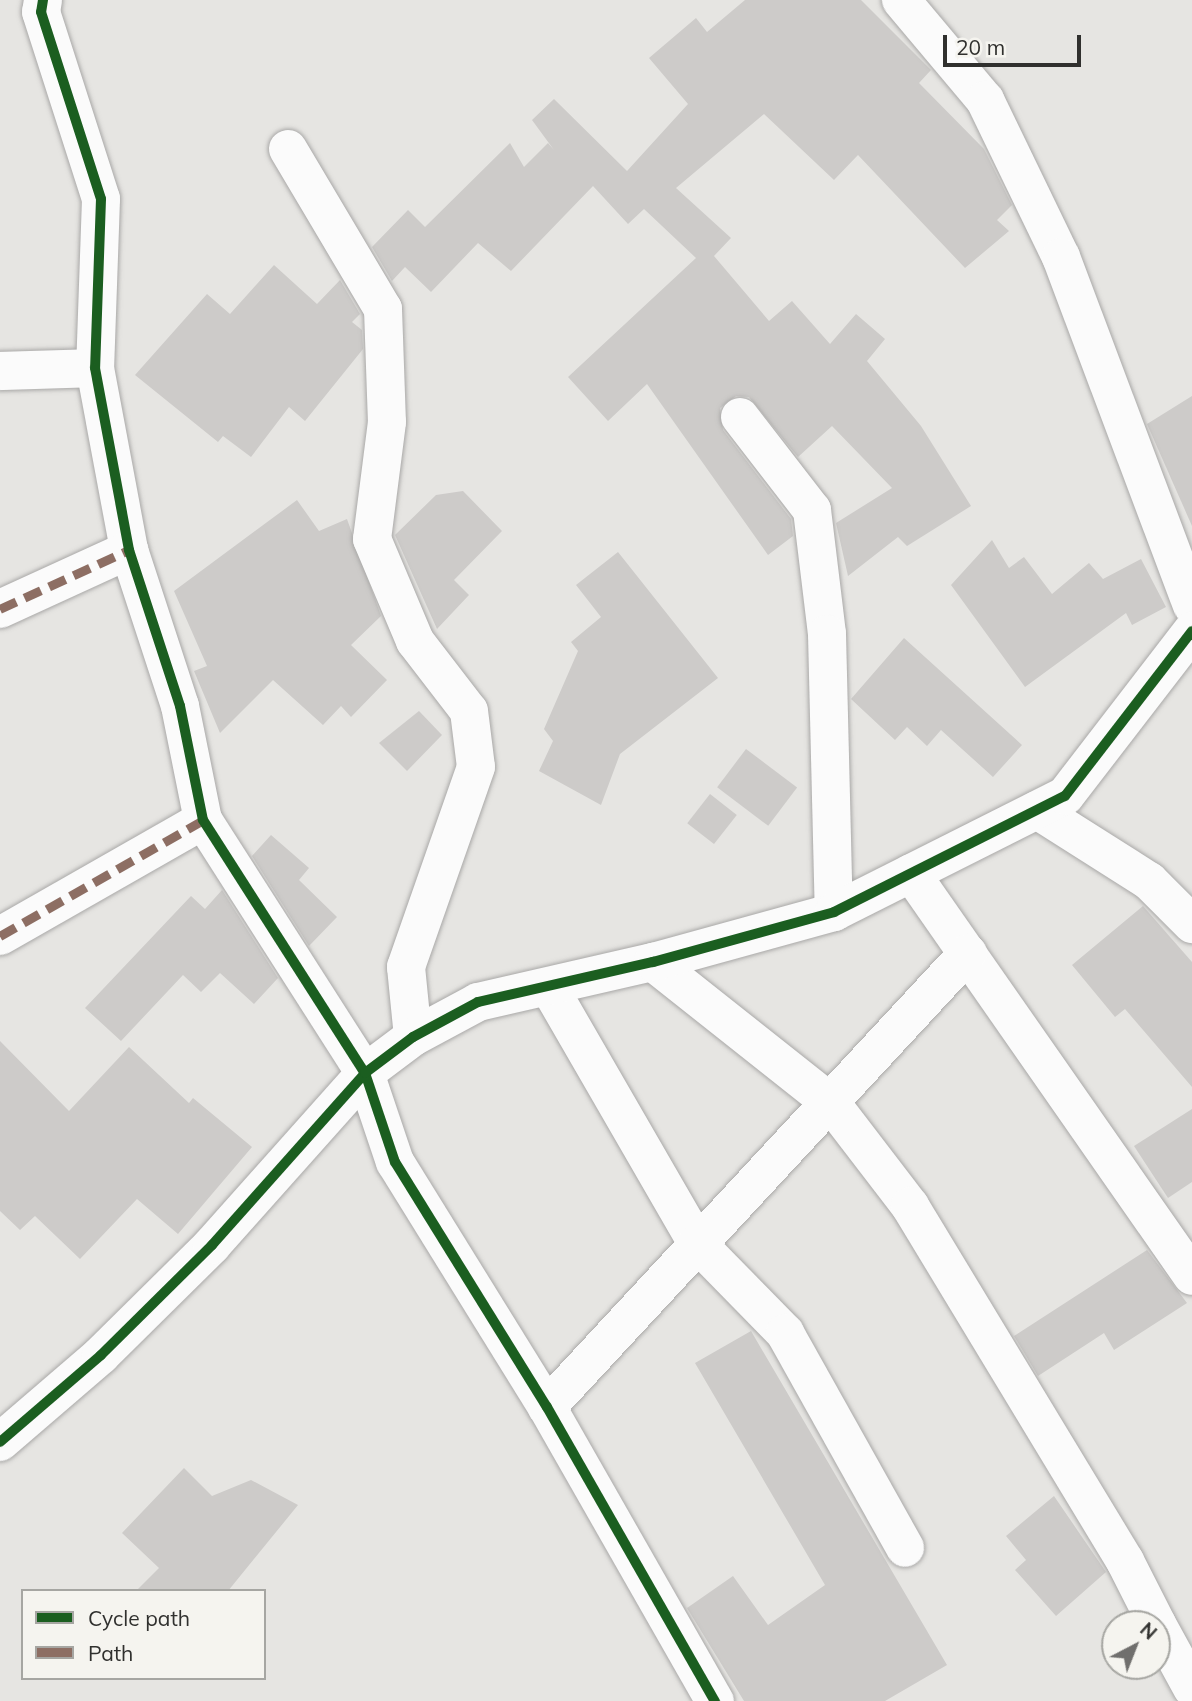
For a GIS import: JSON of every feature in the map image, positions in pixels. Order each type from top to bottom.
[{"type":"street","points":[[43,0],[41,12],[101,199],[95,368],[129,550],[180,706],[203,820],[366,1073],[396,1162],[547,1407],[715,1701]]},
{"type":"street","points":[[901,0],[985,100],[1056,245],[1192,605]]},
{"type":"street","points":[[288,149],[383,309],[387,422],[372,539],[415,641],[469,712],[476,767],[406,967],[413,1037]]},
{"type":"street","points":[[0,371],[95,368]]},
{"type":"street","points":[[740,417],[812,510],[827,634],[834,912]]},
{"type":"street","points":[[0,609],[129,550]]},
{"type":"street","points":[[0,1442],[212,1245],[366,1073],[413,1037],[478,1002],[653,962],[834,912],[1065,796],[1192,631]]},
{"type":"street","points":[[1037,810],[1149,881],[1192,925]]},
{"type":"street","points":[[0,936],[203,820]]},
{"type":"street","points":[[911,873],[1192,1276]]},
{"type":"street","points":[[547,1407],[968,953]]},
{"type":"street","points":[[653,962],[831,1103],[910,1206],[1125,1561],[1150,1610]]},
{"type":"street","points":[[549,987],[697,1243],[785,1333],[905,1548]]},
{"type":"street","points":[[1171,1650],[1192,1688]]},
{"type":"building","points":[[745,0],[861,0],[931,70],[919,83],[984,149],[1012,205],[997,220],[1009,231],[965,268],[858,155],[834,180],[764,114],[676,188],[731,238],[714,256],[769,321],[792,301],[830,344],[856,314],[885,339],[867,361],[921,426],[971,506],[907,546],[898,537],[848,576],[836,523],[892,488],[832,426],[798,457],[749,397],[736,396],[720,408],[723,430],[791,519],[793,536],[768,555],[647,384],[608,421],[568,377],[696,258],[644,209],[628,224],[593,186],[511,271],[478,243],[431,292],[405,267],[392,281],[372,247],[408,210],[425,227],[510,143],[524,167],[548,143],[554,150],[532,120],[554,99],[627,171],[688,104],[649,58],[696,18],[707,32]]},
{"type":"building","points":[[274,265],[317,304],[340,280],[360,314],[352,322],[362,330],[363,349],[305,421],[289,407],[251,457],[223,436],[218,442],[135,375],[207,294],[230,314]]},
{"type":"building","points":[[1192,396],[1192,526],[1147,424]]},
{"type":"building","points":[[463,491],[502,531],[454,580],[469,595],[437,629],[395,535],[436,495]]},
{"type":"building","points":[[297,500],[319,531],[347,519],[381,616],[351,645],[387,680],[351,717],[341,706],[323,725],[273,680],[220,733],[194,671],[207,666],[174,591]]},
{"type":"building","points":[[992,540],[1009,568],[1024,557],[1052,594],[1089,563],[1103,579],[1141,559],[1166,607],[1132,625],[1126,613],[1025,687],[951,585]]},
{"type":"building","points":[[618,552],[718,678],[620,754],[601,805],[539,771],[553,741],[544,729],[578,651],[571,642],[601,617],[576,585]]},
{"type":"building","points":[[904,638],[1022,745],[993,777],[941,730],[927,746],[907,727],[895,740],[851,699]]},
{"type":"building","points":[[419,711],[442,735],[407,771],[379,743]]},
{"type":"building","points":[[746,749],[797,788],[768,826],[717,787]]},
{"type":"building","points":[[710,794],[737,815],[714,844],[687,823]]},
{"type":"building","points":[[271,835],[309,868],[299,880],[337,917],[309,946],[252,856]]},
{"type":"building","points":[[222,890],[278,978],[254,1004],[220,973],[201,992],[183,975],[121,1041],[85,1008],[191,896],[205,909]]},
{"type":"building","points":[[1143,906],[1192,962],[1192,1087],[1125,1009],[1115,1017],[1072,965]]},
{"type":"building","points":[[0,1041],[69,1111],[129,1047],[189,1103],[193,1098],[252,1147],[178,1234],[137,1199],[80,1259],[35,1216],[20,1230],[0,1211]]},
{"type":"building","points":[[1192,1109],[1192,1182],[1168,1198],[1134,1146]]},
{"type":"building","points":[[1147,1250],[1187,1303],[1114,1350],[1104,1333],[1038,1376],[1014,1336]]},
{"type":"building","points":[[751,1331],[947,1665],[885,1701],[744,1701],[687,1608],[733,1576],[768,1625],[825,1585],[695,1363]]},
{"type":"building","points":[[184,1468],[212,1496],[251,1480],[298,1505],[230,1589],[138,1589],[159,1568],[122,1533]]},
{"type":"building","points":[[1054,1496],[1106,1572],[1056,1616],[1015,1570],[1026,1560],[1006,1536]]},
{"type":"marked path","points":[[0,609],[129,550]]},
{"type":"marked path","points":[[0,936],[203,820]]},
{"type":"cycle path","points":[[43,0],[41,12],[101,199],[95,368],[129,550],[180,706],[203,820],[365,1073],[395,1162],[547,1407],[715,1701]]},
{"type":"cycle path","points":[[0,1442],[101,1355],[212,1245],[365,1073],[413,1037],[478,1002],[653,962],[834,912],[1065,796],[1192,631]]}]
